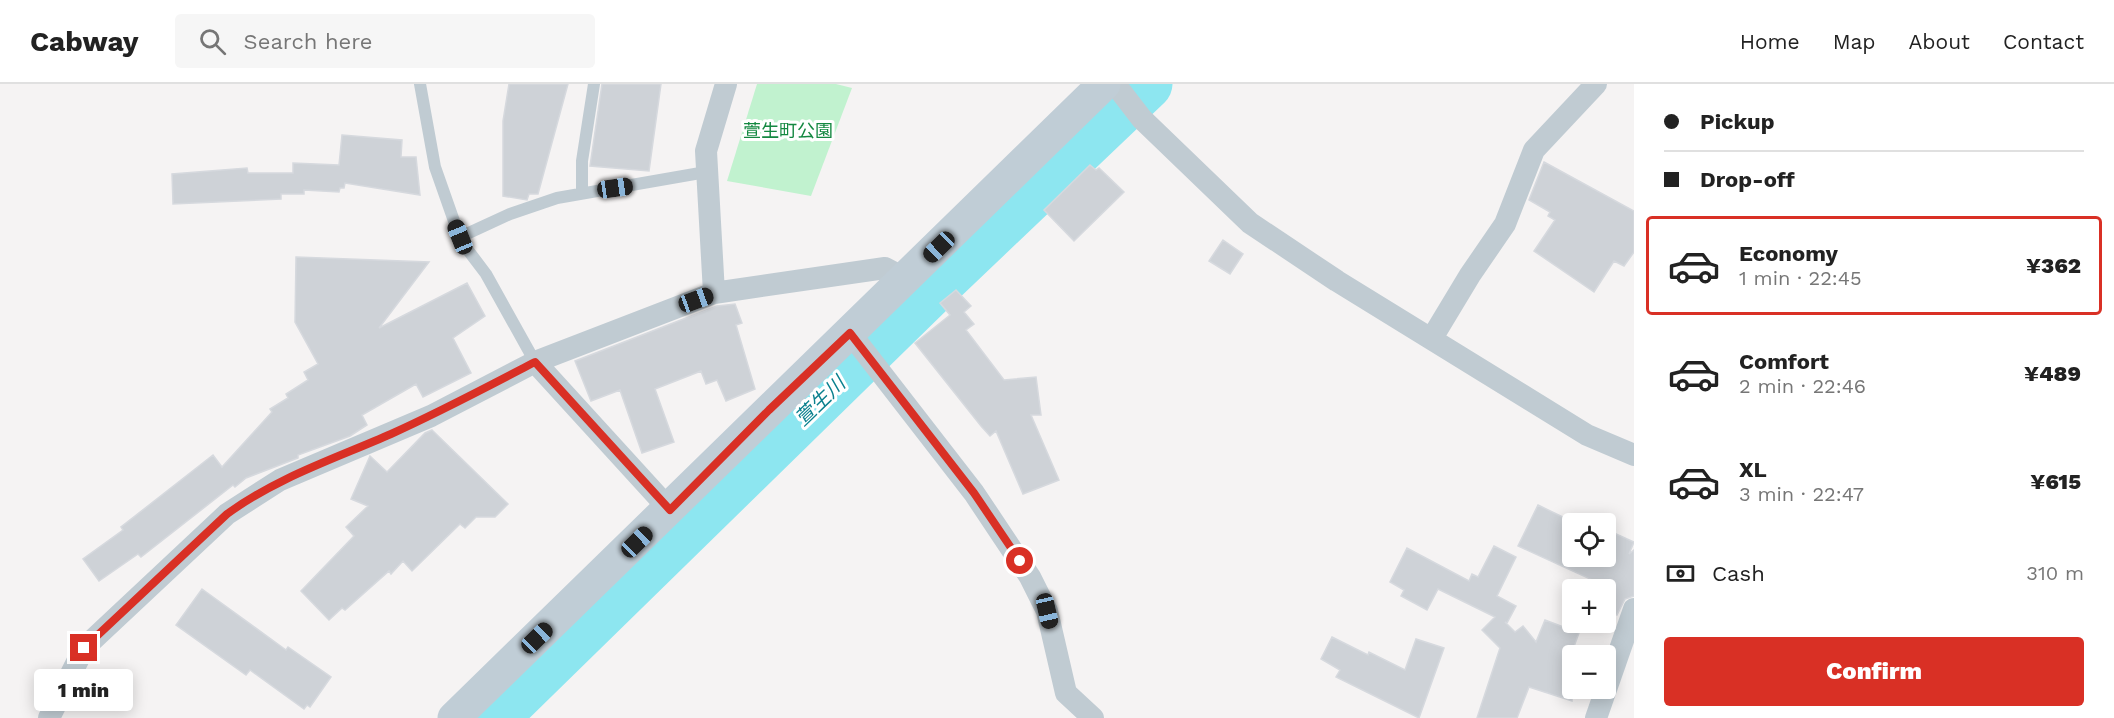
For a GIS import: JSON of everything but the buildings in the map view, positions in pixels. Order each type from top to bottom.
[{"type":"street","points":[[714,293],[706,151],[726,84]]},
{"type":"street","points":[[1432,338],[1470,275],[1505,224],[1534,150],[1596,84]]},
{"type":"street","points":[[454,718],[670,510],[769,410],[856,341],[906,279],[1113,86],[1142,118],[1250,223],[1337,281],[1587,435],[1634,455]]},
{"type":"street","points":[[49,718],[84,648],[227,514],[280,480],[431,416],[535,362],[714,293],[885,268],[906,279]]},
{"type":"street","points":[[856,341],[974,493],[1030,577],[1047,611],[1066,693],[1093,718]]},
{"type":"street","points":[[535,362],[670,510]]},
{"type":"street","points":[[1596,718],[1634,609]]},
{"type":"lane","points":[[420,84],[435,167],[460,237],[486,274],[535,362]]},
{"type":"lane","points":[[582,193],[582,161],[594,84]]},
{"type":"lane","points":[[460,237],[510,214],[582,193],[706,172]]},
{"type":"green space","name":"萱生町公園","points":[[757,84],[836,84],[852,88],[811,196],[727,181]]},
{"type":"waterway","name":"萱生川","points":[[493,718],[937,284],[1147,84]]},
{"type":"route","points":[[84,648],[227,514],[253,495],[307,468],[388,436],[431,416],[535,362],[670,510],[769,410],[850,333],[974,493],[1020,561]]}]
